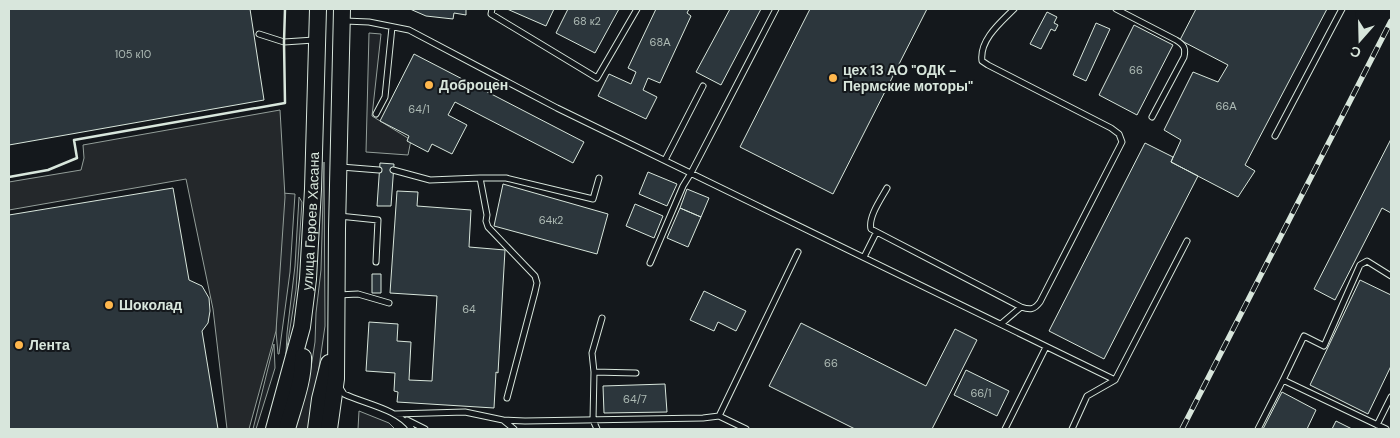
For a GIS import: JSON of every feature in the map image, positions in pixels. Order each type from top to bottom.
[{"type":"main road","name":"улица Героев Хасана","points":[[274,429],[302,327],[308,279],[318,9]]},
{"type":"main road","name":"улица Героев Хасана","points":[[329,429],[336,379],[337,216],[342,15]]},
{"type":"main road","points":[[287,429],[304,364],[302,327]]},
{"type":"main road","points":[[316,429],[327,367],[337,336]]},
{"type":"lane","points":[[492,9],[491,14],[597,78],[637,9]]},
{"type":"lane","points":[[650,263],[682,186],[691,173],[776,9]]},
{"type":"lane","points":[[887,188],[869,223],[871,229],[1021,307],[1030,310],[1036,308],[1122,142],[1119,134],[1111,128],[982,61],[984,49],[992,32],[1014,9]]},
{"type":"lane","points":[[1116,9],[1183,44],[1185,50],[1184,57],[1152,117]]},
{"type":"lane","points":[[1274,136],[1342,9]]},
{"type":"lane","points":[[342,15],[409,30],[558,108],[1115,380]]},
{"type":"lane","points":[[376,114],[385,97],[392,27]]},
{"type":"lane","points":[[259,34],[284,42],[317,40]]},
{"type":"lane","points":[[665,160],[704,86]]},
{"type":"lane","points":[[338,167],[379,170]]},
{"type":"lane","points":[[393,170],[430,180],[506,178],[593,199],[599,178]]},
{"type":"lane","points":[[480,178],[488,227],[536,276],[537,283],[506,398]]},
{"type":"lane","points":[[337,216],[378,220],[376,262]]},
{"type":"lane","points":[[864,257],[876,233]]},
{"type":"lane","points":[[1072,429],[1088,396],[1115,380],[1187,241]]},
{"type":"lane","points":[[718,416],[798,252]]},
{"type":"lane","points":[[1258,429],[1304,336],[1324,346],[1360,265],[1367,261],[1391,276]]},
{"type":"lane","points":[[337,295],[358,294],[389,303]]},
{"type":"lane","points":[[1001,324],[1021,307]]},
{"type":"lane","points":[[597,429],[593,420],[594,372],[592,353],[602,318]]},
{"type":"lane","points":[[1005,429],[1046,346]]},
{"type":"lane","points":[[594,372],[636,373]]},
{"type":"lane","points":[[336,379],[344,394],[395,414],[425,429]]},
{"type":"lane","points":[[1283,380],[1386,429]]},
{"type":"lane","points":[[1377,425],[1391,396]]},
{"type":"lane","points":[[395,414],[465,412],[504,420],[702,418],[718,416],[746,429]]},
{"type":"lane","points":[[395,414],[412,429]]},
{"type":"lane","points":[[504,420],[514,429]]},
{"type":"shaded area","points":[[369,33],[381,34],[372,116],[411,140],[408,155],[366,152]]},
{"type":"shaded area","points":[[280,110],[285,197],[276,331],[249,429],[227,429],[213,309],[186,179],[9,210],[9,182],[81,170],[84,158],[83,145]]},
{"type":"shaded area","points":[[324,162],[325,326],[310,429],[293,429],[310,374],[315,342],[321,270]]},
{"type":"shaded area","points":[[282,193],[295,194],[290,272],[278,354],[276,331]]},
{"type":"shaded area","points":[[299,197],[302,202],[296,290],[286,354],[295,266]]},
{"type":"shaded area","points":[[274,344],[275,368],[256,429],[253,429]]},
{"type":"shaded area","points":[[359,411],[389,423],[395,429],[358,429]]},
{"type":"building","points":[[9,9],[250,9],[264,100],[9,145]]},
{"type":"building","points":[[410,9],[466,9],[466,15],[454,13],[453,19],[426,16]]},
{"type":"building","points":[[507,9],[554,9],[546,26]]},
{"type":"building","points":[[568,9],[619,9],[595,53],[556,33]]},
{"type":"building","points":[[656,9],[689,9],[687,13],[691,16],[660,83],[648,78],[643,90],[657,97],[646,119],[598,96],[609,74],[631,84],[636,72],[628,68]]},
{"type":"building","points":[[730,9],[761,9],[721,85],[696,72]]},
{"type":"building","name":"цех 13 АО \"ОДК - Пермские моторы\"","points":[[810,9],[927,9],[833,194],[740,147]]},
{"type":"building","points":[[1196,9],[1327,9],[1245,165],[1255,171],[1238,197],[1171,162],[1181,140],[1164,130],[1193,72],[1218,82],[1228,65],[1180,40]]},
{"type":"building","points":[[1047,12],[1057,17],[1054,23],[1058,25],[1055,31],[1051,29],[1041,49],[1030,44]]},
{"type":"building","points":[[1096,23],[1110,29],[1086,81],[1073,75]]},
{"type":"building","points":[[1134,25],[1173,45],[1137,115],[1099,95]]},
{"type":"building","points":[[414,54],[584,142],[573,163],[455,102],[448,115],[467,125],[452,154],[432,144],[428,152],[407,141],[409,136],[380,121]]},
{"type":"building","points":[[1391,139],[1391,213],[1382,208],[1335,300],[1314,289]]},
{"type":"building","points":[[1145,143],[1173,157],[1171,162],[1198,176],[1104,359],[1049,331]]},
{"type":"building","points":[[380,163],[394,164],[391,206],[377,206]]},
{"type":"building","points":[[648,172],[677,184],[667,206],[639,194]]},
{"type":"building","points":[[503,184],[608,214],[597,254],[494,226]]},
{"type":"building","name":"Шоколад","points":[[173,188],[189,280],[202,286],[209,298],[210,311],[208,323],[202,331],[218,429],[9,429],[9,215]]},
{"type":"building","points":[[687,189],[709,198],[701,217],[680,208]]},
{"type":"building","points":[[397,191],[418,192],[417,206],[471,210],[469,247],[505,250],[498,373],[496,372],[494,408],[397,402],[398,392],[394,391],[395,373],[366,371],[369,322],[398,324],[397,341],[411,342],[409,380],[432,381],[437,296],[390,293]]},
{"type":"building","points":[[635,204],[663,216],[654,238],[626,226]]},
{"type":"building","points":[[680,208],[701,217],[688,247],[667,238]]},
{"type":"building","points":[[372,274],[381,274],[381,293],[372,293]]},
{"type":"building","points":[[1360,280],[1391,295],[1391,366],[1368,414],[1310,385]]},
{"type":"building","points":[[704,291],[746,311],[736,331],[718,322],[714,331],[690,320]]},
{"type":"building","points":[[801,323],[926,386],[955,329],[977,340],[932,429],[855,429],[769,386]]},
{"type":"building","points":[[966,370],[1009,391],[997,416],[954,395]]},
{"type":"building","points":[[665,384],[667,412],[604,413],[603,386]]},
{"type":"building","points":[[1282,392],[1316,410],[1307,429],[1263,429]]},
{"type":"building","points":[[1336,421],[1352,429],[1332,429]]},
{"type":"railway","points":[[1182,429],[1391,21]]},
{"type":"wall","points":[[9,177],[48,170],[77,158],[74,140],[285,103],[285,9]]},
{"type":"place","name":"цех 13 АО \"ОДК - Пермские моторы\"","points":[[833,78]]},
{"type":"place","name":"Доброцен","points":[[429,85]]},
{"type":"place","name":"Шоколад","points":[[109,305]]},
{"type":"place","name":"Лента","points":[[19,345]]}]
